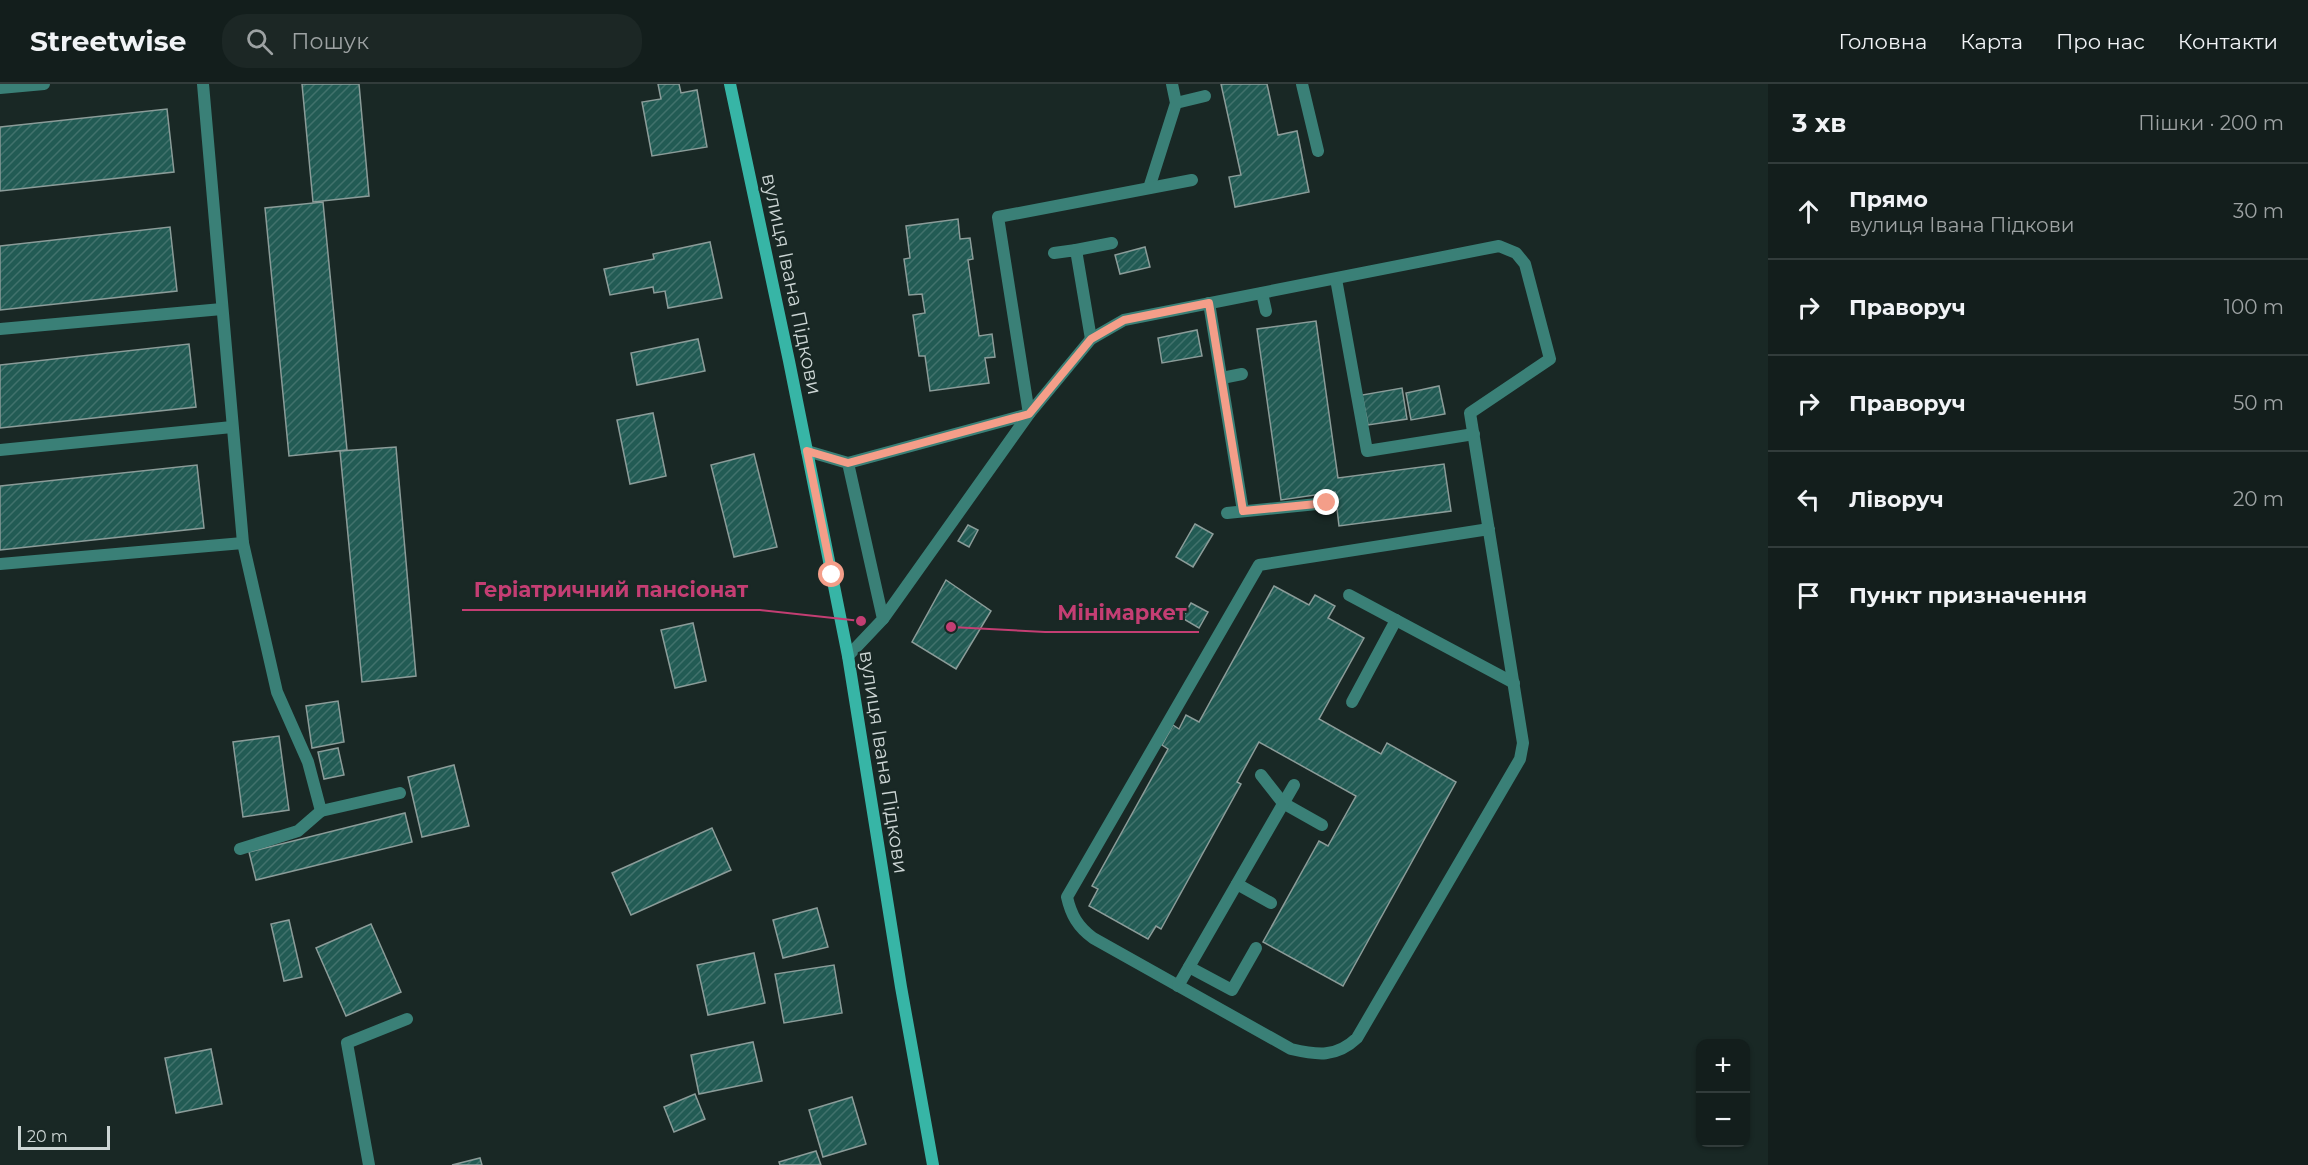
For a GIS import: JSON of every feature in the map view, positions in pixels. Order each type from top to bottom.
[{"type":"street","points":[[0,88],[44,84]]},
{"type":"street","points":[[203,84],[243,543],[277,692],[308,762],[321,811]]},
{"type":"street","name":"вулиця Івана Підкови","points":[[730,84],[848,656],[901,987],[933,1165]]},
{"type":"street","points":[[1149,188],[1176,103],[1172,84]]},
{"type":"street","points":[[1302,84],[1318,151]]},
{"type":"street","points":[[1176,103],[1205,96]]},
{"type":"street","points":[[1029,414],[998,218],[1192,180]]},
{"type":"street","points":[[1054,254],[1112,243]]},
{"type":"street","points":[[848,656],[883,619],[1029,414],[1091,339],[1124,320],[1262,292],[1499,246],[1516,253],[1525,264],[1550,359],[1470,413],[1474,434],[1514,683],[1522,743],[1520,759],[1358,1038],[1346,1049],[1331,1053],[1311,1053],[1290,1049],[1081,929],[1071,913],[1067,897],[1258,565],[1489,529]]},
{"type":"street","points":[[1076,250],[1091,339]]},
{"type":"street","points":[[1336,279],[1367,451],[1474,434]]},
{"type":"street","points":[[1262,292],[1266,311]]},
{"type":"street","points":[[1209,303],[1243,511]]},
{"type":"street","points":[[0,329],[222,309]]},
{"type":"street","points":[[1222,378],[1242,374]]},
{"type":"street","points":[[807,451],[848,463],[1029,414]]},
{"type":"street","points":[[0,450],[232,427]]},
{"type":"street","points":[[848,463],[883,619]]},
{"type":"street","points":[[1227,513],[1327,503]]},
{"type":"street","points":[[0,564],[243,543]]},
{"type":"street","points":[[1348,595],[1514,683]]},
{"type":"street","points":[[1352,702],[1396,621]]},
{"type":"street","points":[[1261,775],[1284,803],[1322,825]]},
{"type":"street","points":[[1178,986],[1294,785]]},
{"type":"street","points":[[240,849],[298,831],[321,811],[400,794]]},
{"type":"street","points":[[1237,884],[1271,903]]},
{"type":"street","points":[[1189,967],[1232,990],[1256,948]]},
{"type":"street","points":[[369,1165],[347,1043],[407,1019]]},
{"type":"building","points":[[302,84],[359,84],[369,196],[313,202]]},
{"type":"building","points":[[658,84],[679,84],[681,93],[697,90],[707,147],[652,156],[642,102],[661,99]]},
{"type":"building","points":[[1221,84],[1267,84],[1278,135],[1297,131],[1309,192],[1235,207],[1229,177],[1241,175]]},
{"type":"building","points":[[167,109],[174,172],[0,191],[0,127]]},
{"type":"building","points":[[323,202],[347,450],[289,456],[265,208]]},
{"type":"building","points":[[958,219],[960,239],[970,238],[973,259],[968,260],[979,336],[992,334],[995,357],[985,358],[989,383],[930,391],[925,356],[919,356],[913,315],[925,313],[922,294],[909,295],[904,259],[910,258],[906,226]]},
{"type":"building","points":[[170,227],[177,291],[0,310],[0,246]]},
{"type":"building","points":[[710,242],[722,298],[668,308],[665,291],[654,293],[653,287],[610,295],[604,269],[654,259],[653,254]]},
{"type":"building","points":[[1145,247],[1150,267],[1120,274],[1115,255]]},
{"type":"building","points":[[1316,321],[1338,478],[1444,464],[1451,511],[1339,526],[1335,492],[1281,500],[1257,329]]},
{"type":"building","points":[[1197,330],[1202,356],[1162,363],[1158,338]]},
{"type":"building","points":[[698,339],[705,371],[637,385],[631,353]]},
{"type":"building","points":[[189,344],[196,407],[0,428],[0,365]]},
{"type":"building","points":[[1439,386],[1445,414],[1411,420],[1406,393]]},
{"type":"building","points":[[1402,388],[1407,419],[1368,425],[1362,395]]},
{"type":"building","points":[[653,413],[666,476],[630,484],[617,420]]},
{"type":"building","points":[[396,447],[416,676],[362,682],[340,451]]},
{"type":"building","points":[[754,454],[777,547],[734,557],[711,465]]},
{"type":"building","points":[[197,465],[204,528],[0,550],[0,486]]},
{"type":"building","points":[[1195,524],[1213,534],[1193,567],[1176,557]]},
{"type":"building","points":[[968,525],[978,530],[969,547],[958,541]]},
{"type":"building","points":[[946,580],[991,611],[956,669],[912,642]]},
{"type":"building","points":[[1274,586],[1309,605],[1315,595],[1335,606],[1328,618],[1364,638],[1319,719],[1381,754],[1387,743],[1456,782],[1343,986],[1263,942],[1319,841],[1328,846],[1356,796],[1259,742],[1237,782],[1241,784],[1161,929],[1156,926],[1148,939],[1089,906],[1098,889],[1092,886],[1168,749],[1162,745],[1173,725],[1179,729],[1186,715],[1199,722]]},
{"type":"building","points":[[1191,603],[1208,612],[1199,628],[1182,618]]},
{"type":"building","points":[[693,623],[706,681],[675,688],[661,630]]},
{"type":"building","points":[[338,701],[344,742],[312,748],[306,706]]},
{"type":"building","points":[[279,736],[289,810],[243,817],[233,742]]},
{"type":"building","points":[[338,748],[344,775],[324,779],[318,752]]},
{"type":"building","points":[[454,765],[469,826],[422,837],[408,777]]},
{"type":"building","points":[[405,813],[412,842],[256,880],[249,852]]},
{"type":"building","points":[[712,828],[731,870],[631,915],[612,873]]},
{"type":"building","points":[[817,908],[828,947],[783,958],[773,920]]},
{"type":"building","points":[[289,920],[302,977],[284,981],[271,924]]},
{"type":"building","points":[[371,924],[401,992],[346,1016],[316,948]]},
{"type":"building","points":[[754,953],[765,1003],[708,1015],[697,965]]},
{"type":"building","points":[[834,965],[842,1013],[784,1023],[775,974]]},
{"type":"building","points":[[753,1042],[762,1081],[699,1094],[691,1055]]},
{"type":"building","points":[[211,1049],[222,1104],[176,1113],[165,1058]]},
{"type":"building","points":[[695,1094],[705,1119],[674,1132],[664,1107]]},
{"type":"building","points":[[852,1097],[866,1144],[823,1157],[809,1110]]},
{"type":"building","points":[[816,1151],[821,1165],[780,1165],[779,1162]]},
{"type":"building","points":[[480,1158],[482,1165],[452,1165]]},
{"type":"place","name":"Геріатричний пансіонат","points":[[861,621]]},
{"type":"place","name":"Мінімаркет","points":[[951,627]]},
{"type":"route","points":[[832,575],[807,451],[848,463],[1029,414],[1091,339],[1124,320],[1209,303],[1243,511],[1327,503]]}]
